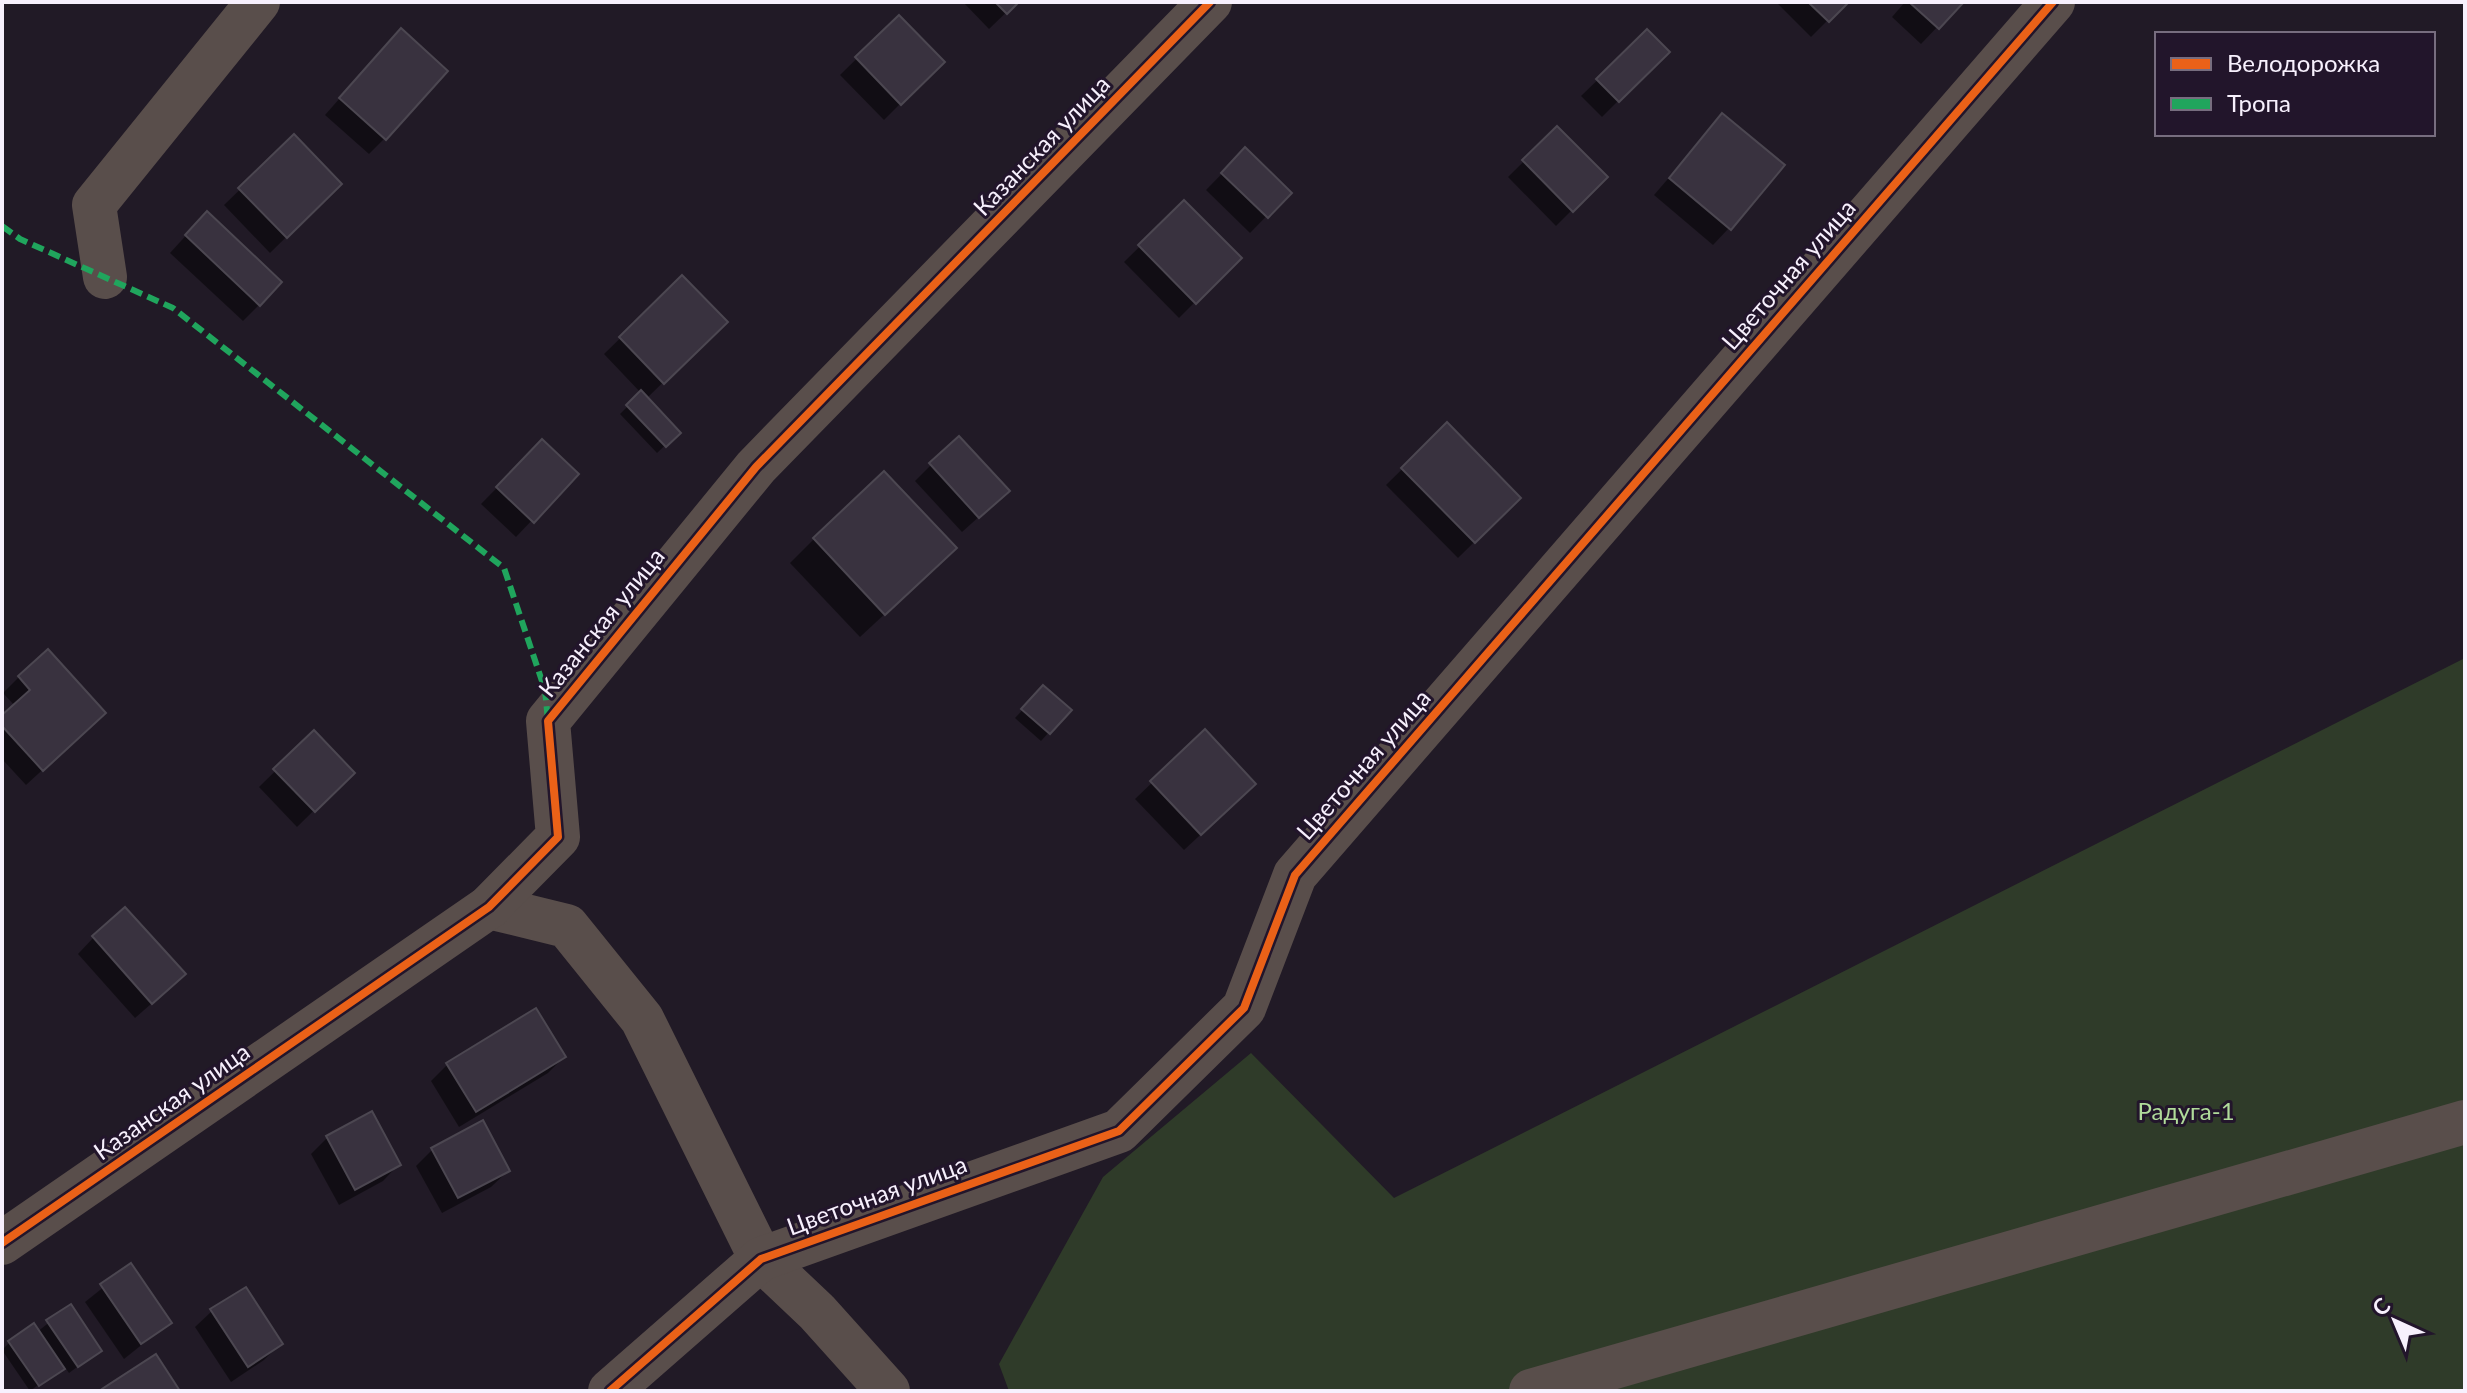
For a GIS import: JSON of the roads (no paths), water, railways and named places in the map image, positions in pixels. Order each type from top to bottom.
[{"type":"street","points":[[105,277],[94,205],[258,2]]},
{"type":"street","name":"Казанская улица","points":[[2,1243],[489,907],[558,837],[548,721],[756,467],[1210,2]]},
{"type":"street","name":"Цветочная улица","points":[[610,1391],[761,1259],[1119,1131],[1244,1008],[1295,875],[2053,2]]},
{"type":"street","points":[[489,907],[567,926],[642,1019],[761,1259],[817,1312],[888,1391]]},
{"type":"street","points":[[1531,1391],[2465,1122]]},
{"type":"park label","name":"Радуга-1","points":[[2186,1112]]}]
